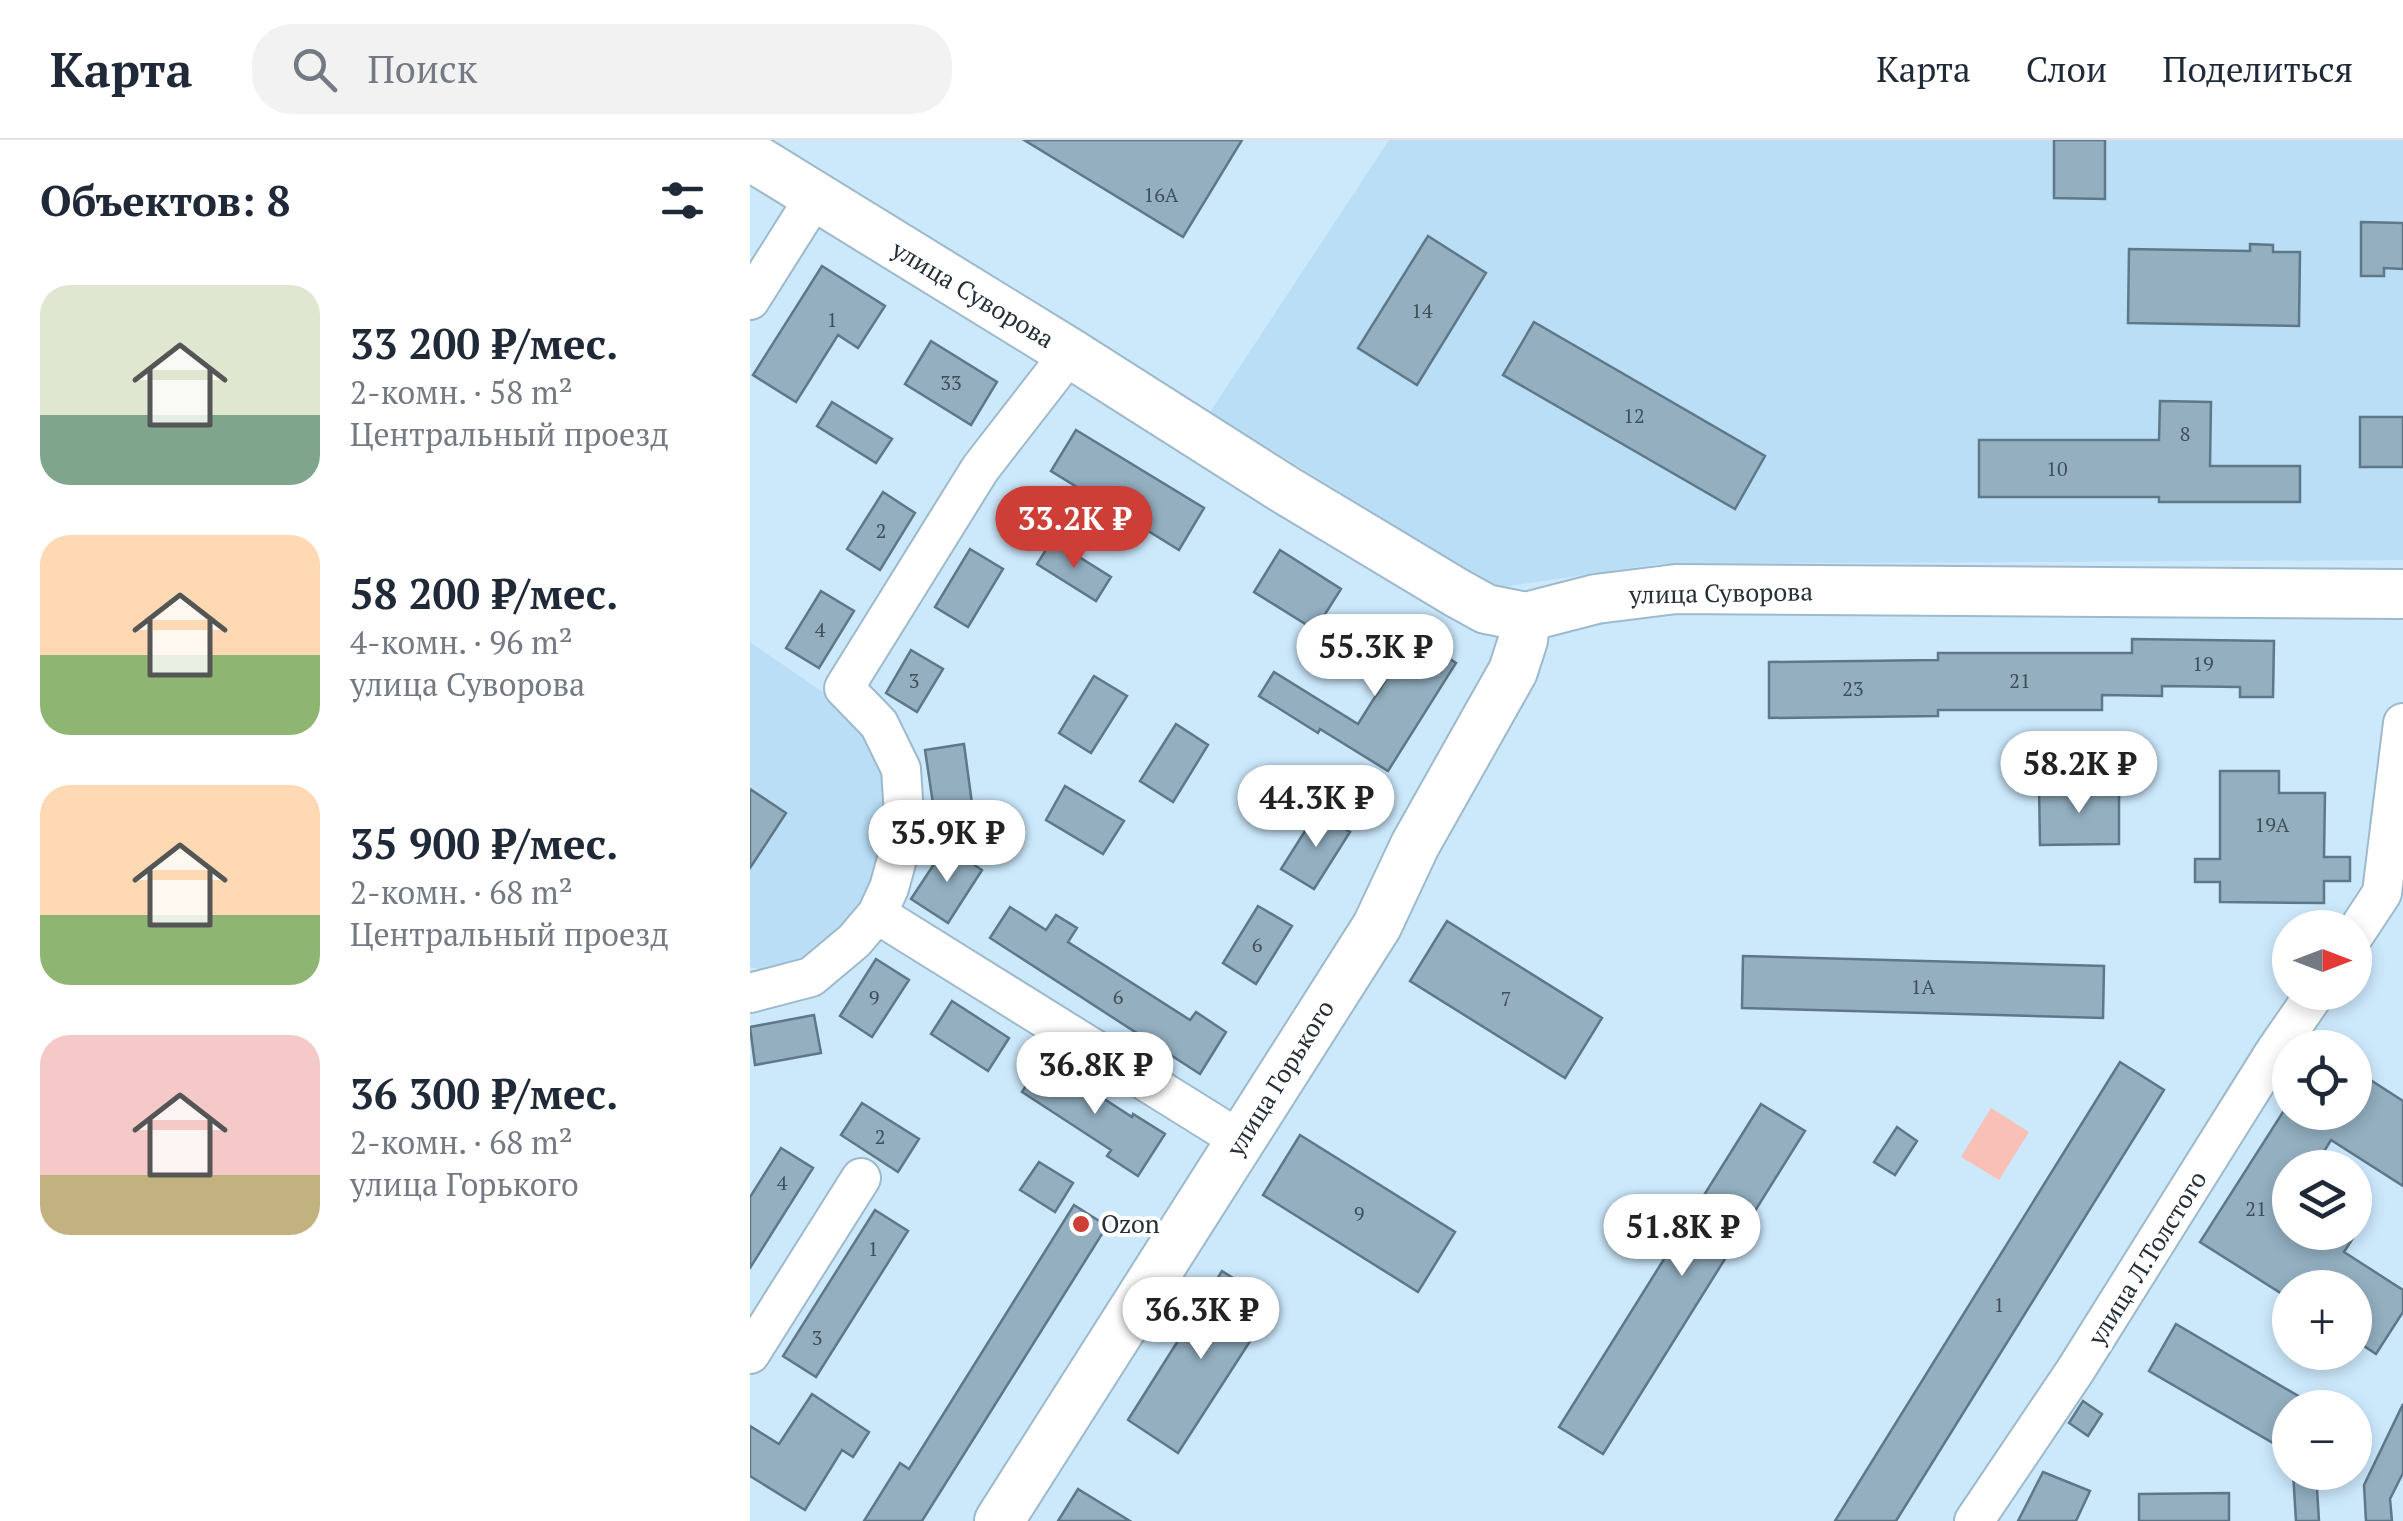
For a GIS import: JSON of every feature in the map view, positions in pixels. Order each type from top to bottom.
[{"type":"main road","name":"улица Суворова","points":[[750,156],[1284,489],[1486,609],[1526,617],[1596,599],[1676,589],[2403,594]]},
{"type":"main road","name":"улица Горького","points":[[999,1521],[1376,926],[1415,845],[1513,671],[1526,617]]},
{"type":"street","points":[[750,300],[815,198]]},
{"type":"street","points":[[750,993],[811,978],[854,941],[877,914],[889,888],[905,830],[901,769],[880,724],[844,688],[980,468],[1070,353]]},
{"type":"street","points":[[2371,910],[2382,893],[2403,723]]},
{"type":"street","points":[[877,914],[1240,1140]]},
{"type":"street","name":"улица Л.Толстого","points":[[1974,1521],[2075,1371],[2304,1010]]},
{"type":"street","points":[[750,1354],[861,1178]]},
{"type":"shaded area","points":[[1389,140],[2403,140],[2403,560],[1658,564],[1496,588],[1210,412]]},
{"type":"shaded area","points":[[750,642],[846,708],[878,753],[894,816],[880,877],[849,928],[804,958],[765,970],[750,967]]},
{"type":"shaded area","points":[[1991,1108],[2029,1132],[1999,1180],[1961,1157]]},
{"type":"building","points":[[1024,140],[1242,140],[1183,237]]},
{"type":"building","points":[[2054,140],[2105,140],[2105,199],[2054,198]]},
{"type":"building","points":[[2361,222],[2403,223],[2403,269],[2384,268],[2384,276],[2361,276]]},
{"type":"building","points":[[1428,236],[1486,273],[1417,385],[1358,348]]},
{"type":"building","points":[[2250,244],[2273,245],[2273,252],[2300,252],[2299,326],[2128,323],[2129,249],[2250,251]]},
{"type":"building","points":[[822,266],[885,306],[858,348],[838,335],[796,402],[753,375]]},
{"type":"building","points":[[1534,322],[1765,456],[1735,509],[1503,375]]},
{"type":"building","points":[[931,341],[997,382],[971,425],[905,384]]},
{"type":"building","points":[[2160,401],[2211,402],[2210,466],[2300,466],[2300,502],[1979,497],[1979,440],[2159,440]]},
{"type":"building","points":[[832,402],[892,439],[876,463],[817,426]]},
{"type":"building","points":[[2360,417],[2403,417],[2403,467],[2360,467]]},
{"type":"building","points":[[1076,430],[1204,508],[1179,550],[1051,471]]},
{"type":"building","points":[[883,492],[915,513],[880,570],[847,549]]},
{"type":"building","points":[[1052,540],[1111,577],[1096,601],[1037,564]]},
{"type":"building","points":[[970,549],[1003,569],[968,627],[935,607]]},
{"type":"building","points":[[1280,550],[1341,589],[1315,630],[1254,592]]},
{"type":"building","points":[[821,591],[854,611],[819,668],[786,648]]},
{"type":"building","points":[[1393,623],[1456,663],[1388,771],[1259,696],[1274,672],[1358,724],[1387,678],[1367,664]]},
{"type":"building","points":[[2132,639],[2274,641],[2273,697],[2240,697],[2240,687],[2162,686],[2162,696],[2102,695],[2102,710],[1938,710],[1938,716],[1769,718],[1769,662],[1938,660],[1938,653],[2132,653]]},
{"type":"building","points":[[911,650],[943,669],[917,712],[886,693]]},
{"type":"building","points":[[1094,676],[1127,696],[1091,753],[1059,733]]},
{"type":"building","points":[[1176,724],[1208,745],[1173,802],[1140,781]]},
{"type":"building","points":[[964,744],[973,811],[935,817],[925,750]]},
{"type":"building","points":[[2220,771],[2279,771],[2279,793],[2325,793],[2324,857],[2350,857],[2350,881],[2324,881],[2324,903],[2220,902],[2220,882],[2195,882],[2195,859],[2220,859]]},
{"type":"building","points":[[1065,786],[1124,821],[1103,854],[1046,820]]},
{"type":"building","points":[[2119,786],[2119,844],[2040,845],[2039,788]]},
{"type":"building","points":[[750,789],[786,813],[750,868]]},
{"type":"building","points":[[1317,812],[1350,832],[1314,889],[1281,869]]},
{"type":"building","points":[[946,846],[982,870],[948,923],[911,899]]},
{"type":"building","points":[[1258,906],[1292,926],[1256,984],[1223,963]]},
{"type":"building","points":[[1010,907],[1046,930],[1056,915],[1077,928],[1068,942],[1190,1020],[1196,1012],[1226,1032],[1200,1074],[990,938]]},
{"type":"building","points":[[1447,921],[1602,1018],[1565,1078],[1410,981]]},
{"type":"building","points":[[1743,956],[2104,966],[2103,1018],[1742,1008]]},
{"type":"building","points":[[876,959],[909,980],[872,1037],[840,1016]]},
{"type":"building","points":[[952,1001],[1009,1038],[988,1071],[931,1034]]},
{"type":"building","points":[[814,1015],[821,1053],[755,1065],[750,1027]]},
{"type":"building","points":[[1043,1059],[1165,1134],[1138,1176],[1107,1156],[1111,1150],[1022,1092]]},
{"type":"building","points":[[2120,1062],[2164,1090],[1896,1521],[1835,1521]]},
{"type":"building","points":[[2372,1081],[2403,1101],[2403,1186],[2372,1166],[2372,1150],[2347,1150],[2331,1140],[2325,1150],[2272,1150],[2272,1250],[2345,1250],[2372,1270],[2272,1270],[2272,1288],[2200,1242],[2272,1129],[2372,1130]]},
{"type":"building","points":[[862,1103],[919,1139],[898,1172],[841,1135]]},
{"type":"building","points":[[1761,1104],[1805,1131],[1603,1454],[1559,1427]]},
{"type":"building","points":[[1897,1127],[1917,1141],[1895,1175],[1874,1162]]},
{"type":"building","points":[[1300,1135],[1455,1232],[1418,1292],[1263,1195]]},
{"type":"building","points":[[781,1148],[813,1168],[750,1268],[750,1197]]},
{"type":"building","points":[[1039,1162],[1073,1183],[1055,1212],[1020,1190]]},
{"type":"building","points":[[1074,1205],[1107,1226],[922,1521],[864,1521],[900,1463],[909,1469]]},
{"type":"building","points":[[875,1210],[908,1231],[816,1377],[783,1356]]},
{"type":"building","points":[[2372,1270],[2403,1290],[2403,1312],[2376,1354],[2372,1351]]},
{"type":"building","points":[[1222,1271],[1274,1304],[1178,1453],[1128,1420]]},
{"type":"building","points":[[2176,1324],[2288,1390],[2272,1390],[2272,1442],[2149,1371]]},
{"type":"building","points":[[812,1394],[869,1432],[853,1457],[842,1450],[805,1510],[750,1476],[750,1426],[779,1444]]},
{"type":"building","points":[[2083,1401],[2102,1414],[2088,1436],[2069,1423]]},
{"type":"building","points":[[2403,1404],[2403,1473],[2390,1499],[2392,1521],[2366,1521],[2364,1490],[2372,1490],[2372,1468]]},
{"type":"building","points":[[2043,1472],[2090,1491],[2076,1521],[2018,1521]]},
{"type":"building","points":[[1078,1489],[1130,1521],[1058,1521]]},
{"type":"building","points":[[2294,1490],[2317,1490],[2319,1521],[2296,1521]]},
{"type":"building","points":[[2229,1493],[2229,1521],[2139,1521],[2139,1494]]},
{"type":"place","name":"Ozon","points":[[1081,1224]]}]
